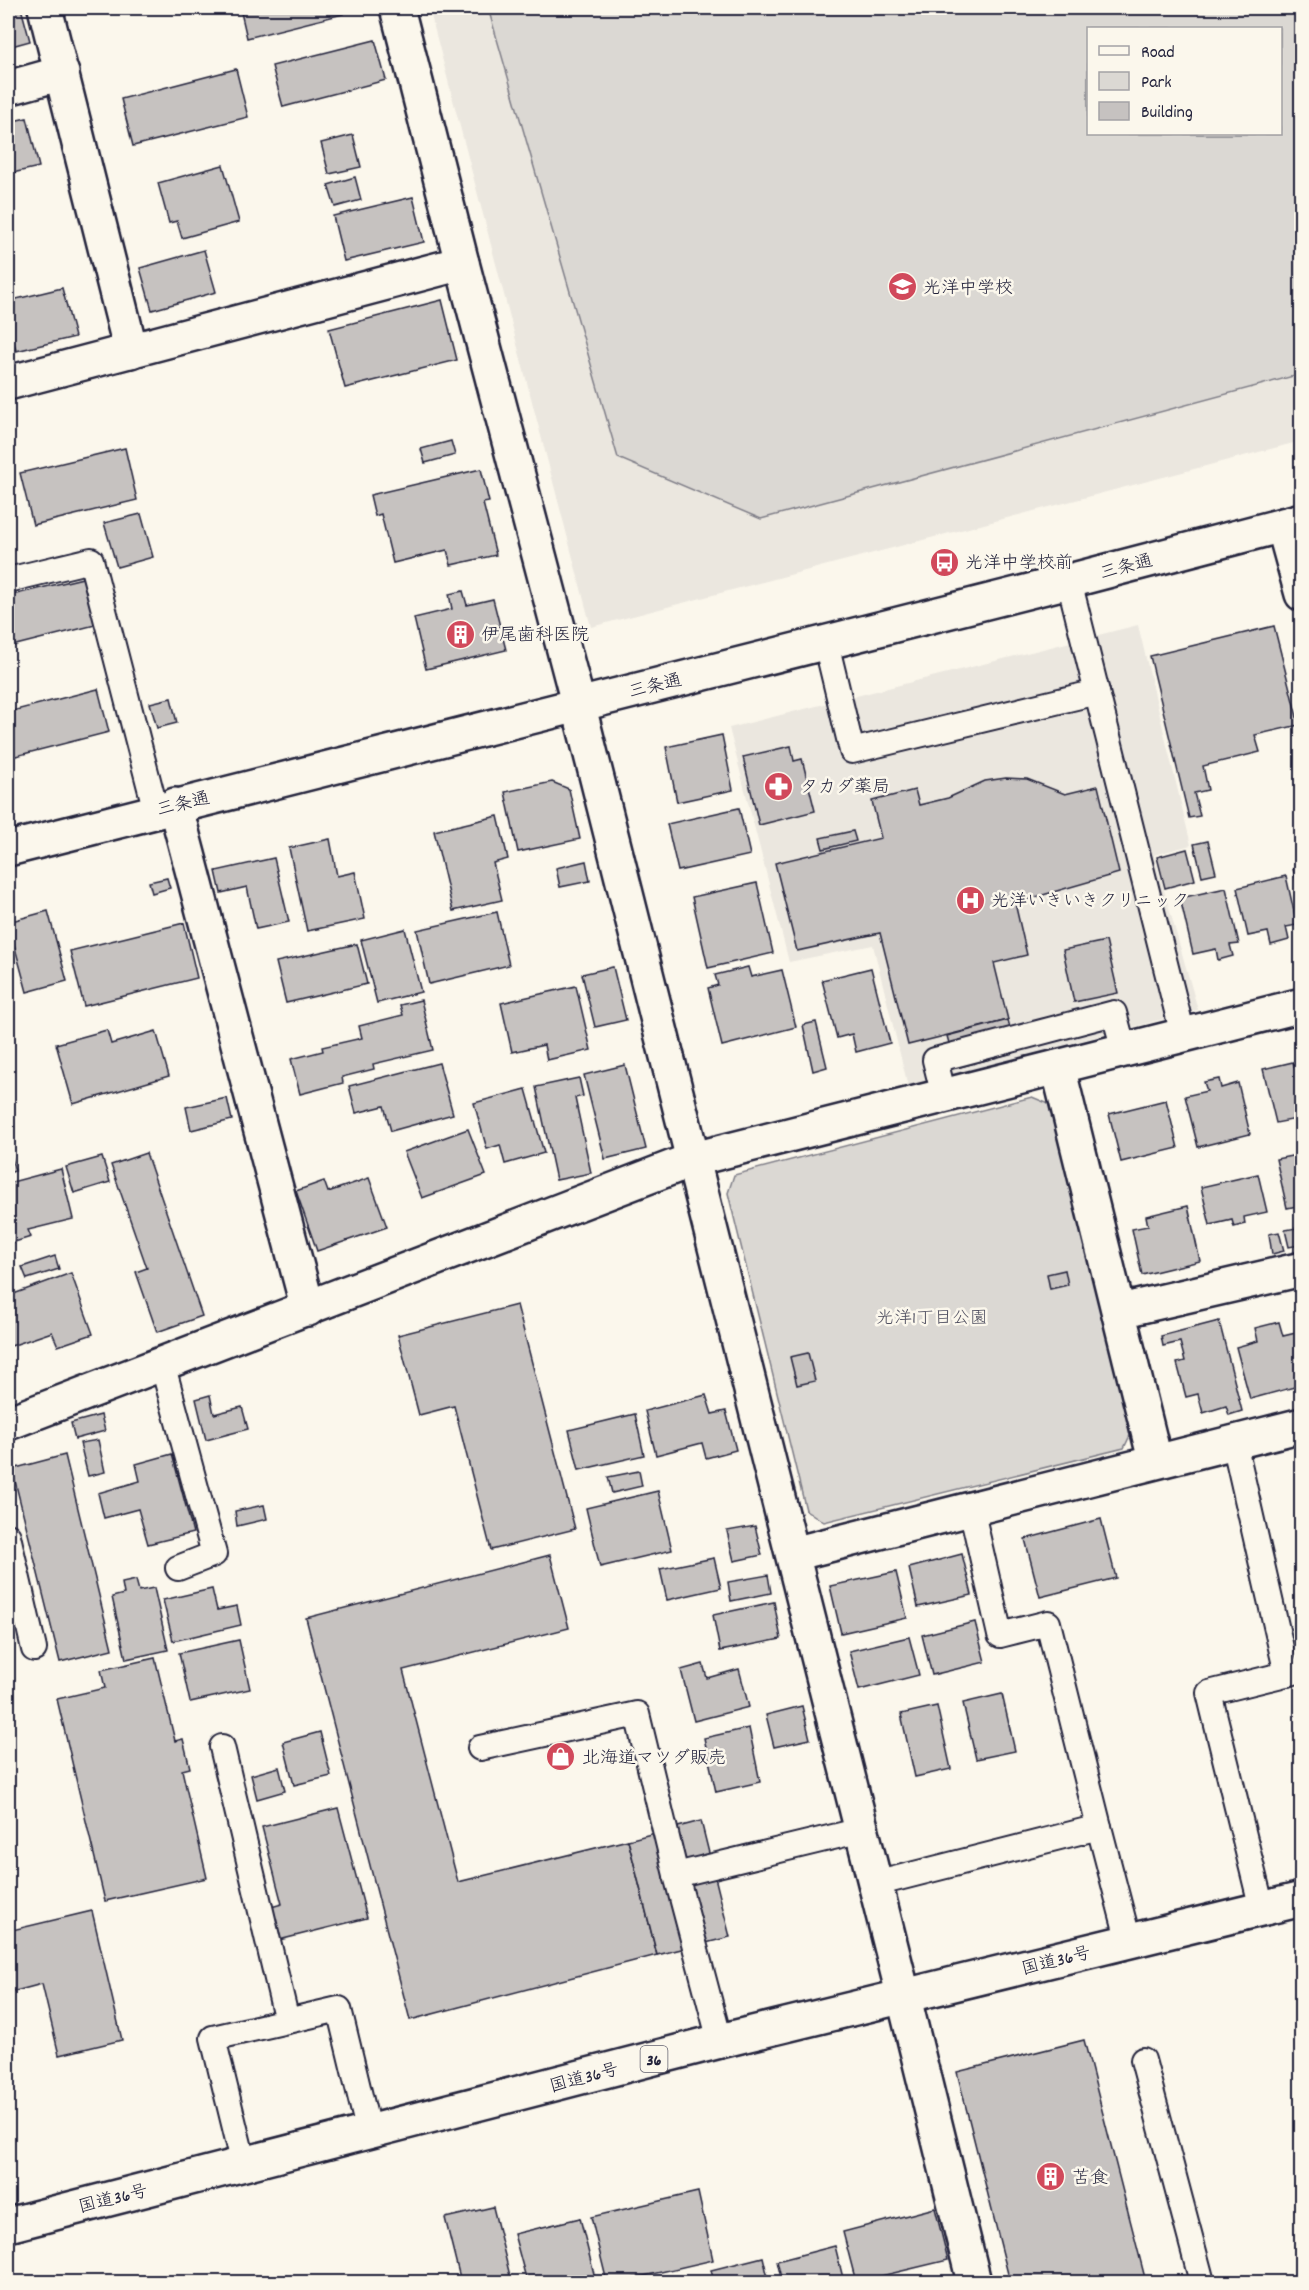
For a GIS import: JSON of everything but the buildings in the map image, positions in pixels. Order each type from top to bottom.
[{"type":"main road","points":[[45,8],[131,351]]},
{"type":"main road","points":[[398,8],[694,1160],[974,2283]]},
{"type":"main road","points":[[8,88],[62,73]]},
{"type":"main road","points":[[8,383],[462,263]]},
{"type":"main road","points":[[1292,522],[1302,594]]},
{"type":"main road","name":"三条通","points":[[8,849],[578,703],[826,643],[1292,522]]},
{"type":"main road","points":[[165,808],[308,1309]]},
{"type":"main road","points":[[8,1423],[694,1160],[1302,1005]]},
{"type":"main road","points":[[1058,1067],[1155,1460]]},
{"type":"main road","points":[[1120,1311],[1302,1269]]},
{"type":"main road","points":[[793,1554],[1155,1460],[1302,1425]]},
{"type":"main road","name":"国道36号","points":[[8,2225],[720,2041],[1302,1899]]},
{"type":"lane","points":[[8,579],[91,560],[165,808]]},
{"type":"lane","points":[[1069,581],[1183,1035]]},
{"type":"lane","points":[[826,643],[852,751],[1097,692]]},
{"type":"lane","points":[[944,1096],[935,1060],[1102,1016],[1114,1013],[1124,1050]]},
{"type":"lane","points":[[162,1363],[214,1554],[177,1568]]},
{"type":"lane","points":[[1234,1442],[1294,1672],[1209,1693],[1262,1909]]},
{"type":"lane","points":[[971,1508],[1000,1635],[1048,1623],[1129,1942]]},
{"type":"lane","points":[[8,1536],[34,1649]]},
{"type":"lane","points":[[480,1748],[637,1714],[676,1875],[720,2041]]},
{"type":"lane","points":[[222,1747],[287,2021]]},
{"type":"lane","points":[[875,1884],[1099,1827]]},
{"type":"lane","points":[[676,1875],[862,1830]]},
{"type":"lane","points":[[244,2165],[213,2038],[339,2009],[369,2133]]},
{"type":"lane","points":[[1143,2060],[1202,2283]]},
{"type":"shaded area","name":"光洋中学校","points":[[429,8],[1301,8],[1301,441],[591,627]]},
{"type":"shaded area","name":"光洋いきいきクリニック","points":[[1138,625],[1191,845],[1154,855],[1198,1010],[908,1086],[873,945],[789,962],[729,728]]},
{"type":"green space","name":"光洋中学校","points":[[488,8],[1301,8],[1301,374],[761,519],[618,458]]},
{"type":"green space","name":"光洋1丁目公園","points":[[1032,1097],[1049,1104],[1134,1427],[1124,1448],[824,1522],[806,1510],[728,1193],[734,1175]]},
{"type":"place","name":"光洋中学校","points":[[902,287]]},
{"type":"place","name":"光洋中学校前","points":[[944,562]]},
{"type":"place","name":"伊尾歯科医院","points":[[460,634]]},
{"type":"place","name":"タカダ薬局","points":[[779,786]]},
{"type":"place","name":"光洋いきいきクリニック","points":[[970,900]]},
{"type":"place","name":"北海道マツダ販売","points":[[561,1757]]},
{"type":"place","name":"苫食","points":[[1051,2177]]}]
